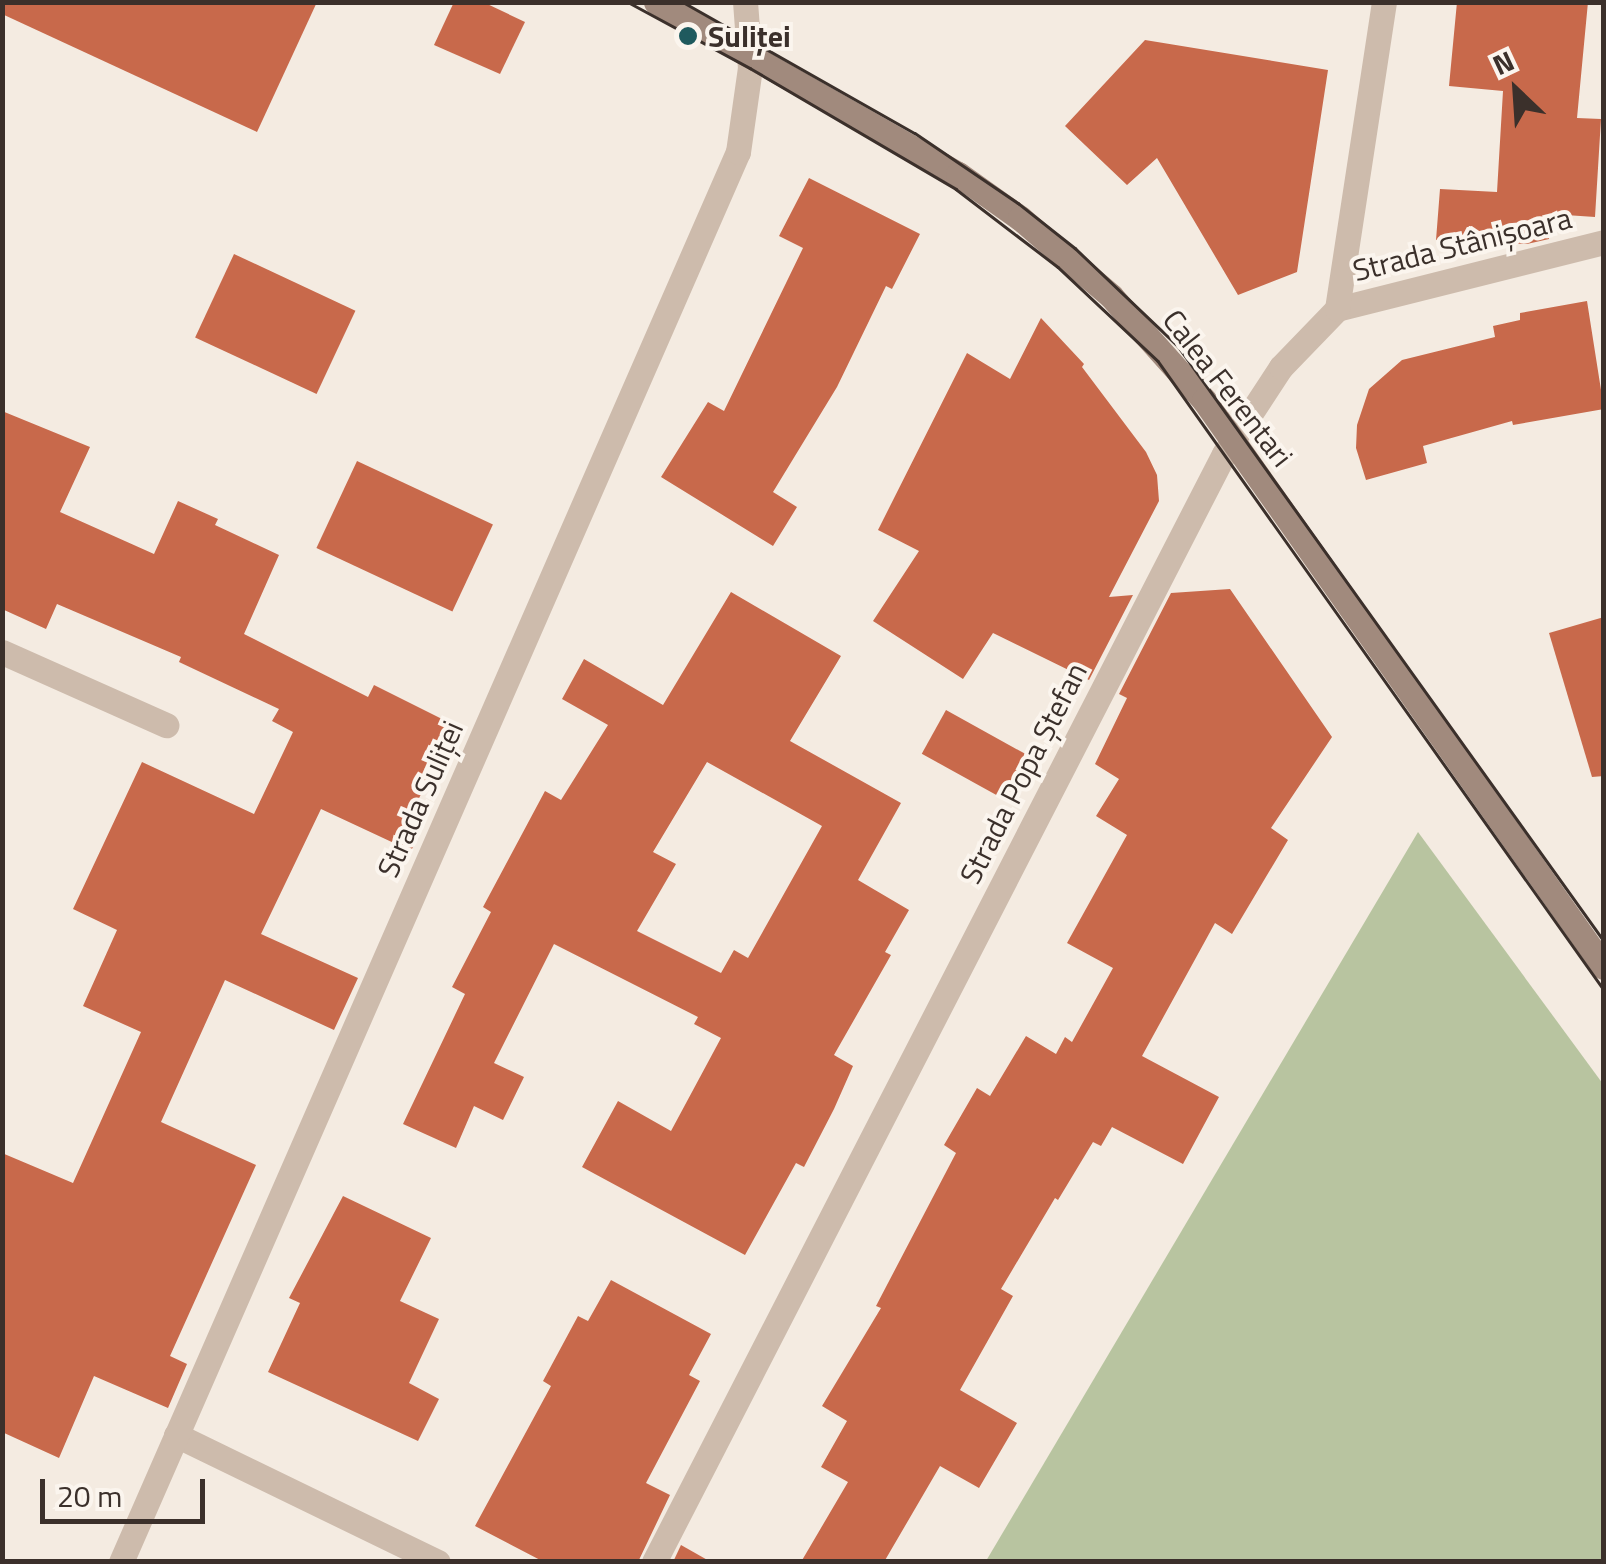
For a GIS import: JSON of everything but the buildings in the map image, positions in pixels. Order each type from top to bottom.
[{"type":"main road","name":"Calea Ferentari","points":[[656,2],[899,137],[1020,218],[1111,296],[1153,339],[1231,441],[1604,967]]},
{"type":"street","name":"Strada Suliței","points":[[121,1562],[738,152],[748,54],[745,2]]},
{"type":"street","points":[[1337,309],[1384,2]]},
{"type":"street","name":"Strada Stânișoara","points":[[1337,309],[1604,242]]},
{"type":"street","name":"Strada Popa Ștefan","points":[[654,1562],[1231,441],[1281,367],[1337,309]]},
{"type":"street","points":[[2,652],[166,725]]},
{"type":"street","points":[[176,1435],[438,1562]]},
{"type":"green space","points":[[1418,832],[1603,1084],[1603,1561],[986,1561]]},
{"type":"tram line","points":[[628,2],[750,68],[956,189],[1058,267],[1158,361],[1604,990]]},
{"type":"tram line","points":[[683,2],[915,133],[1018,203],[1075,248],[1178,346],[1604,941]]},
{"type":"place","name":"Suliței","points":[[688,36]]}]
